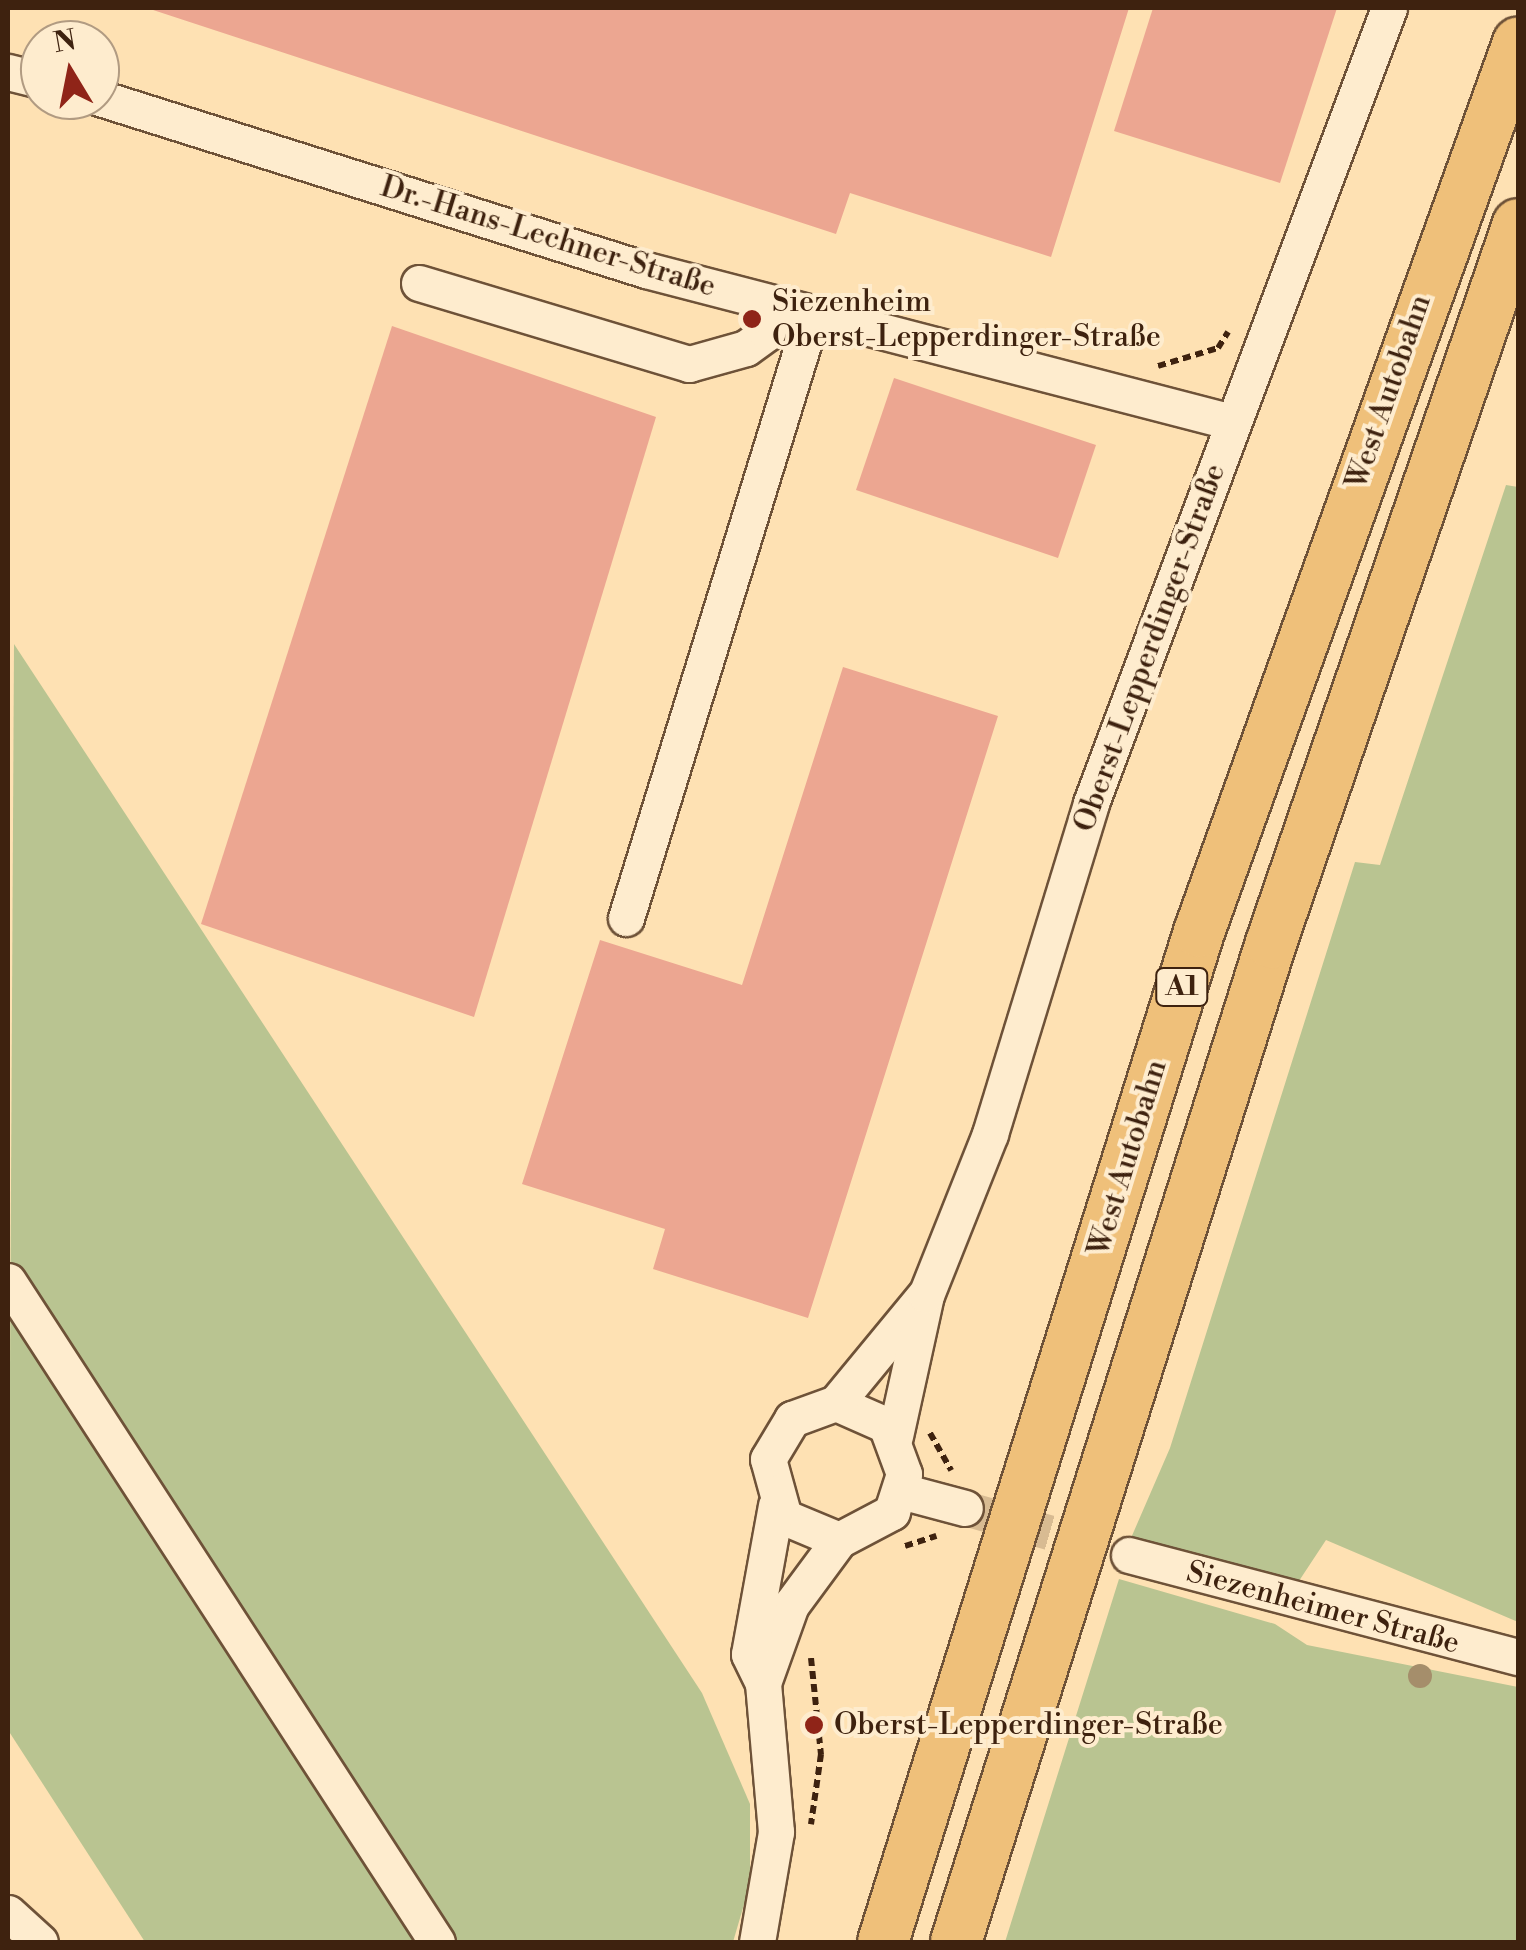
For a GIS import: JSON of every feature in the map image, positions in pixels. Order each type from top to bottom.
[{"type":"highway","name":"West Autobahn","points":[[883,1942],[1198,932],[1518,44]]},
{"type":"highway","name":"A1","points":[[956,1942],[1271,943],[1518,224]]},
{"type":"street","name":"Oberst-Lepperdinger-Straße","points":[[762,1683],[791,1605],[839,1540],[878,1526],[901,1491],[894,1436],[926,1294],[990,1134],[1090,804],[1267,322],[1389,8]]},
{"type":"street","name":"Dr.-Hans-Lechner-Straße","points":[[120,104],[776,306],[1232,422]]},
{"type":"street","points":[[419,283],[690,364],[746,348],[767,333],[776,306]]},
{"type":"street","points":[[626,918],[812,315]]},
{"type":"street","points":[[8,1282],[437,1942]]},
{"type":"street","name":"Oberst-Lepperdinger-Straße","points":[[757,1942],[776,1832],[762,1683],[749,1654],[776,1505],[768,1470],[776,1437],[792,1418],[836,1403],[926,1294]]},
{"type":"street","points":[[836,1403],[863,1408],[894,1436]]},
{"type":"street","points":[[901,1491],[956,1508]]},
{"type":"street","points":[[776,1505],[796,1528],[839,1540]]},
{"type":"street","name":"Siezenheimer Straße","points":[[1129,1555],[1518,1656]]},
{"type":"street","points":[[8,1913],[40,1942]]},
{"type":"path","points":[[1137,365],[1198,358],[1242,316],[1267,322]]},
{"type":"path","points":[[894,1552],[956,1508],[926,1418]]},
{"type":"path","points":[[808,1847],[821,1754],[814,1642]]},
{"type":"green space","points":[[1506,485],[1518,487],[1518,1622],[1326,1540],[1295,1587],[1131,1538],[1170,1448],[1355,862],[1380,865]]},
{"type":"green space","points":[[14,644],[702,1693],[750,1804],[750,1884],[733,1942],[145,1942],[8,1730]]},
{"type":"green space","points":[[1119,1579],[1275,1624],[1307,1645],[1518,1687],[1518,1942],[1005,1942]]},
{"type":"building","points":[[147,8],[1129,8],[1051,257],[850,193],[836,234]]},
{"type":"building","points":[[1153,8],[1337,8],[1280,183],[1114,131]]},
{"type":"building","points":[[392,326],[656,417],[474,1017],[201,924]]},
{"type":"building","points":[[894,378],[1096,445],[1058,558],[856,490]]},
{"type":"building","points":[[843,667],[998,716],[808,1318],[653,1269],[665,1229],[522,1184],[600,940],[742,985]]},
{"type":"tunnel","points":[[965,1508],[1129,1555]]},
{"type":"place","name":"Siezenheim Oberst-Lepperdinger-Straße","points":[[752,319]]},
{"type":"place","name":"Oberst-Lepperdinger-Straße","points":[[814,1725]]}]
